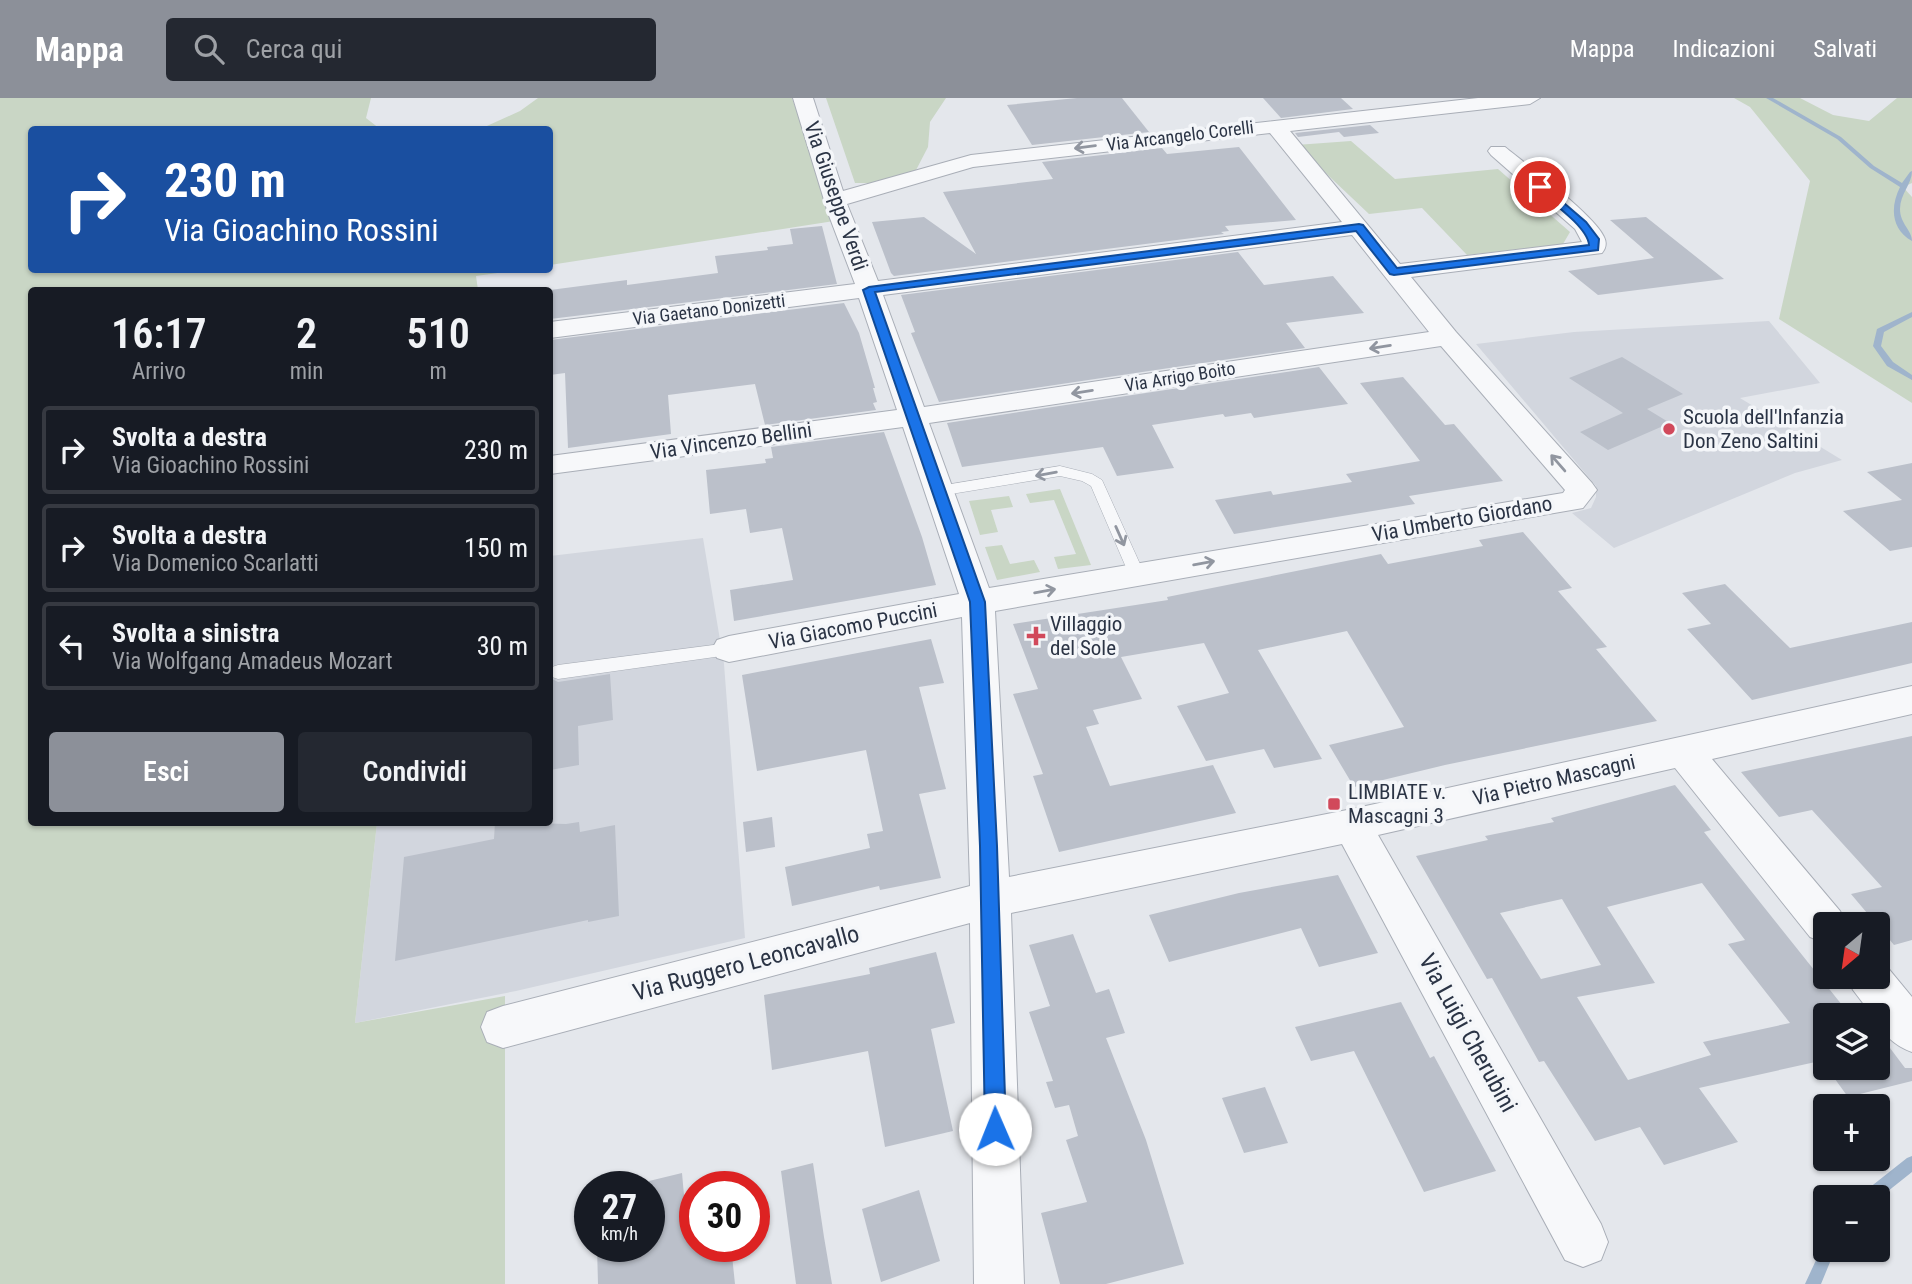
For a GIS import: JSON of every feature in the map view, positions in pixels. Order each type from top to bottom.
[{"type":"street","name":"Via Giuseppe Verdi","points":[[803,98],[836,200],[978,602],[990,899],[999,1284]]},
{"type":"street","name":"Via Arcangelo Corelli","points":[[836,200],[971,160],[1530,98]]},
{"type":"street","points":[[1274,125],[1447,337]]},
{"type":"street","points":[[1394,272],[1594,248],[1594,239],[1583,224],[1498,151]]},
{"type":"street","name":"Via Gaetano Donizetti","points":[[553,330],[1359,228]]},
{"type":"street","name":"Via Arrigo Boito","points":[[913,417],[1447,337]]},
{"type":"street","name":"Via Umberto Giordano","points":[[1137,575],[1572,501],[1582,490],[1447,337]]},
{"type":"street","name":"Via Vincenzo Bellini","points":[[553,465],[913,417]]},
{"type":"street","name":"Via Giacomo Puccini","points":[[729,649],[1137,575]]},
{"type":"street","name":"Via Pietro Mascagni","points":[[990,899],[1352,825],[1912,700]]},
{"type":"street","points":[[1684,752],[1814,912]]},
{"type":"street","name":"Via Luigi Cherubini","points":[[1352,825],[1583,1242]]},
{"type":"street","name":"Via Ruggero Leoncavallo","points":[[503,1027],[990,899]]},
{"type":"street","points":[[1878,989],[1912,1031]]},
{"type":"lane","points":[[939,491],[1060,471],[1087,477],[1097,483],[1137,575]]},
{"type":"lane","points":[[558,672],[729,649]]},
{"type":"shaded area","name":"Scuola dell'Infanzia Don Zeno Saltini","points":[[1769,321],[1820,383],[1740,398],[1842,460],[1795,473],[1614,548],[1572,513],[1591,508],[1596,497],[1596,486],[1476,344],[1574,332]]},
{"type":"shaded area","points":[[703,538],[724,664],[745,938],[516,991],[355,1023],[377,826],[553,826],[553,556]]},
{"type":"green space","points":[[0,98],[371,98],[366,118],[376,126],[28,126],[28,273],[497,273],[476,276],[478,287],[28,287],[28,826],[377,826],[355,1023],[505,996],[505,1284],[0,1284]]},
{"type":"green space","points":[[538,98],[792,98],[834,221],[553,265],[553,126],[487,126],[520,111]]},
{"type":"green space","points":[[826,98],[946,98],[930,122],[928,147],[915,172],[876,183],[855,183]]},
{"type":"green space","points":[[1734,98],[1800,98],[1833,115],[1869,121],[1897,98],[1912,98],[1912,183],[1903,187],[1912,197],[1912,403],[1779,319],[1810,181],[1750,107]]},
{"type":"green space","points":[[1351,141],[1395,179],[1498,169],[1570,232],[1563,244],[1467,255],[1422,208],[1369,214],[1296,145]]},
{"type":"green space","points":[[1060,489],[1091,565],[1058,569],[1054,557],[1076,554],[1054,500],[1030,503],[1026,494]]},
{"type":"green space","points":[[1009,496],[1013,507],[991,510],[998,532],[980,535],[969,501]]},
{"type":"green space","points":[[1002,545],[1010,564],[1034,560],[1040,572],[997,580],[985,547]]},
{"type":"building","points":[[1077,98],[1122,98],[1149,132],[1032,145],[1007,105]]},
{"type":"building","points":[[1263,98],[1341,98],[1353,109],[1281,118]]},
{"type":"building","points":[[1370,125],[1379,133],[1344,137],[1339,132],[1298,137],[1295,133]]},
{"type":"building","points":[[1239,147],[1296,220],[1225,226],[1229,231],[1221,232],[1224,234],[894,276],[872,222],[924,217],[976,254],[943,192],[1053,179],[1042,162],[1162,148],[1167,154]]},
{"type":"building","points":[[1646,217],[1724,279],[1598,295],[1568,271],[1654,258],[1610,220]]},
{"type":"building","points":[[822,226],[837,284],[553,319],[553,290],[627,280],[627,285],[718,273],[715,256],[768,250],[767,247],[793,244],[790,229]]},
{"type":"building","points":[[1238,252],[1264,285],[1333,276],[1364,313],[1286,323],[1305,348],[939,402],[911,333],[915,332],[901,295]]},
{"type":"building","points":[[844,303],[859,333],[875,388],[877,402],[873,403],[876,410],[765,425],[755,384],[668,395],[671,434],[568,448],[565,373],[553,375],[553,340]]},
{"type":"building","points":[[1622,357],[1683,394],[1647,409],[1670,423],[1608,450],[1580,432],[1623,413],[1569,378]]},
{"type":"building","points":[[1319,367],[1348,404],[1254,418],[1251,413],[1225,417],[1223,414],[1152,425],[1174,468],[1117,476],[1103,447],[962,467],[947,423]]},
{"type":"building","points":[[1403,377],[1445,425],[1454,424],[1503,481],[1409,496],[1415,504],[1234,534],[1215,500],[1271,491],[1273,495],[1352,482],[1346,474],[1420,461],[1360,383]]},
{"type":"building","points":[[884,432],[922,537],[936,585],[734,621],[730,590],[793,580],[782,528],[750,533],[746,509],[710,514],[706,470],[766,463],[765,459],[773,458],[771,447]]},
{"type":"building","points":[[1912,463],[1912,547],[1890,551],[1843,511],[1902,500],[1867,472]]},
{"type":"building","points":[[1523,532],[1572,588],[1558,591],[1607,647],[1596,649],[1657,721],[1445,765],[1354,787],[1329,745],[1404,727],[1347,631],[1258,650],[1322,759],[1274,768],[1264,749],[1206,761],[1177,706],[1229,693],[1204,643],[1121,657],[1142,699],[1093,710],[1099,724],[1086,727],[1110,786],[1213,765],[1236,813],[1059,852],[1033,776],[1043,774],[1013,694],[1038,689],[1013,624],[1168,600],[1167,597],[1381,554],[1388,564],[1483,546],[1479,540]]},
{"type":"building","points":[[1725,584],[1790,648],[1912,622],[1912,663],[1752,700],[1687,629],[1711,624],[1682,593]]},
{"type":"building","points":[[931,639],[944,683],[919,687],[946,789],[919,794],[941,878],[880,890],[879,886],[792,906],[785,867],[870,848],[867,834],[883,831],[866,750],[757,771],[742,675]]},
{"type":"building","points":[[610,674],[613,720],[578,726],[579,765],[553,769],[553,680],[558,682]]},
{"type":"building","points":[[1912,736],[1912,940],[1894,945],[1890,940],[1890,912],[1866,912],[1851,894],[1882,887],[1812,810],[1779,817],[1741,772]]},
{"type":"building","points":[[1675,785],[1711,830],[1704,832],[1813,969],[1813,989],[1829,989],[1840,1003],[1813,1003],[1813,1063],[1699,1088],[1738,1142],[1664,1165],[1640,1127],[1595,1141],[1544,1061],[1539,1062],[1492,978],[1487,979],[1416,856],[1488,840],[1485,836],[1554,822],[1551,818]],"holes":[[[1702,883],[1745,940],[1728,944],[1790,1023],[1703,1042],[1711,1055],[1628,1080],[1577,997],[1655,983],[1607,907]],[[1562,899],[1601,965],[1541,979],[1500,913]]]},
{"type":"building","points":[[772,817],[775,847],[746,852],[743,822]]},
{"type":"building","points":[[579,822],[580,832],[615,825],[619,916],[588,920],[395,961],[404,857],[494,839],[495,826],[553,826],[553,824]]},
{"type":"building","points":[[1338,875],[1378,953],[1319,967],[1301,928],[1169,962],[1149,915],[1239,893]]},
{"type":"building","points":[[1073,934],[1096,993],[1109,989],[1125,1033],[1106,1038],[1146,1140],[1184,1264],[1106,1284],[1060,1284],[1041,1213],[1087,1202],[1066,1140],[1078,1136],[1069,1105],[1055,1108],[1046,1082],[1053,1081],[1029,1012],[1050,1006],[1029,945]]},
{"type":"building","points":[[936,952],[955,1023],[931,1029],[953,1131],[885,1147],[868,1051],[772,1070],[764,995],[870,974],[869,968]]},
{"type":"building","points":[[1401,1002],[1430,1058],[1434,1056],[1496,1171],[1424,1192],[1354,1051],[1311,1061],[1295,1027]]},
{"type":"building","points":[[1890,1048],[1905,1068],[1912,1068],[1912,1081],[1860,1094],[1846,1094],[1836,1080],[1890,1080]]},
{"type":"building","points":[[1265,1087],[1288,1143],[1244,1153],[1222,1098]]},
{"type":"building","points":[[813,1163],[832,1284],[796,1284],[781,1171]]},
{"type":"building","points":[[679,1174],[679,1262],[733,1262],[735,1284],[598,1284],[597,1262],[665,1262],[665,1177]]},
{"type":"building","points":[[919,1190],[940,1261],[881,1282],[862,1209]]},
{"type":"waterway","points":[[1769,98],[1839,138],[1872,167],[1901,185]]},
{"type":"waterway","points":[[1912,173],[1901,190],[1896,207],[1899,224],[1912,239]]},
{"type":"waterway","points":[[1912,314],[1880,331],[1877,346],[1890,364],[1912,378]]},
{"type":"waterway","points":[[1884,1185],[1912,1163]]},
{"type":"waterway","points":[[1813,1284],[1823,1262]]},
{"type":"place","name":"Scuola dell'Infanzia Don Zeno Saltini","points":[[1669,429]]},
{"type":"place","name":"Villaggio del Sole","points":[[1036,636]]},
{"type":"place","name":"LIMBIATE v. Mascagni 3","points":[[1334,804]]},
{"type":"route","points":[[995,1129],[988,846],[978,602],[869,290],[1359,228],[1394,272],[1594,248],[1594,239],[1583,224],[1540,187]]}]
